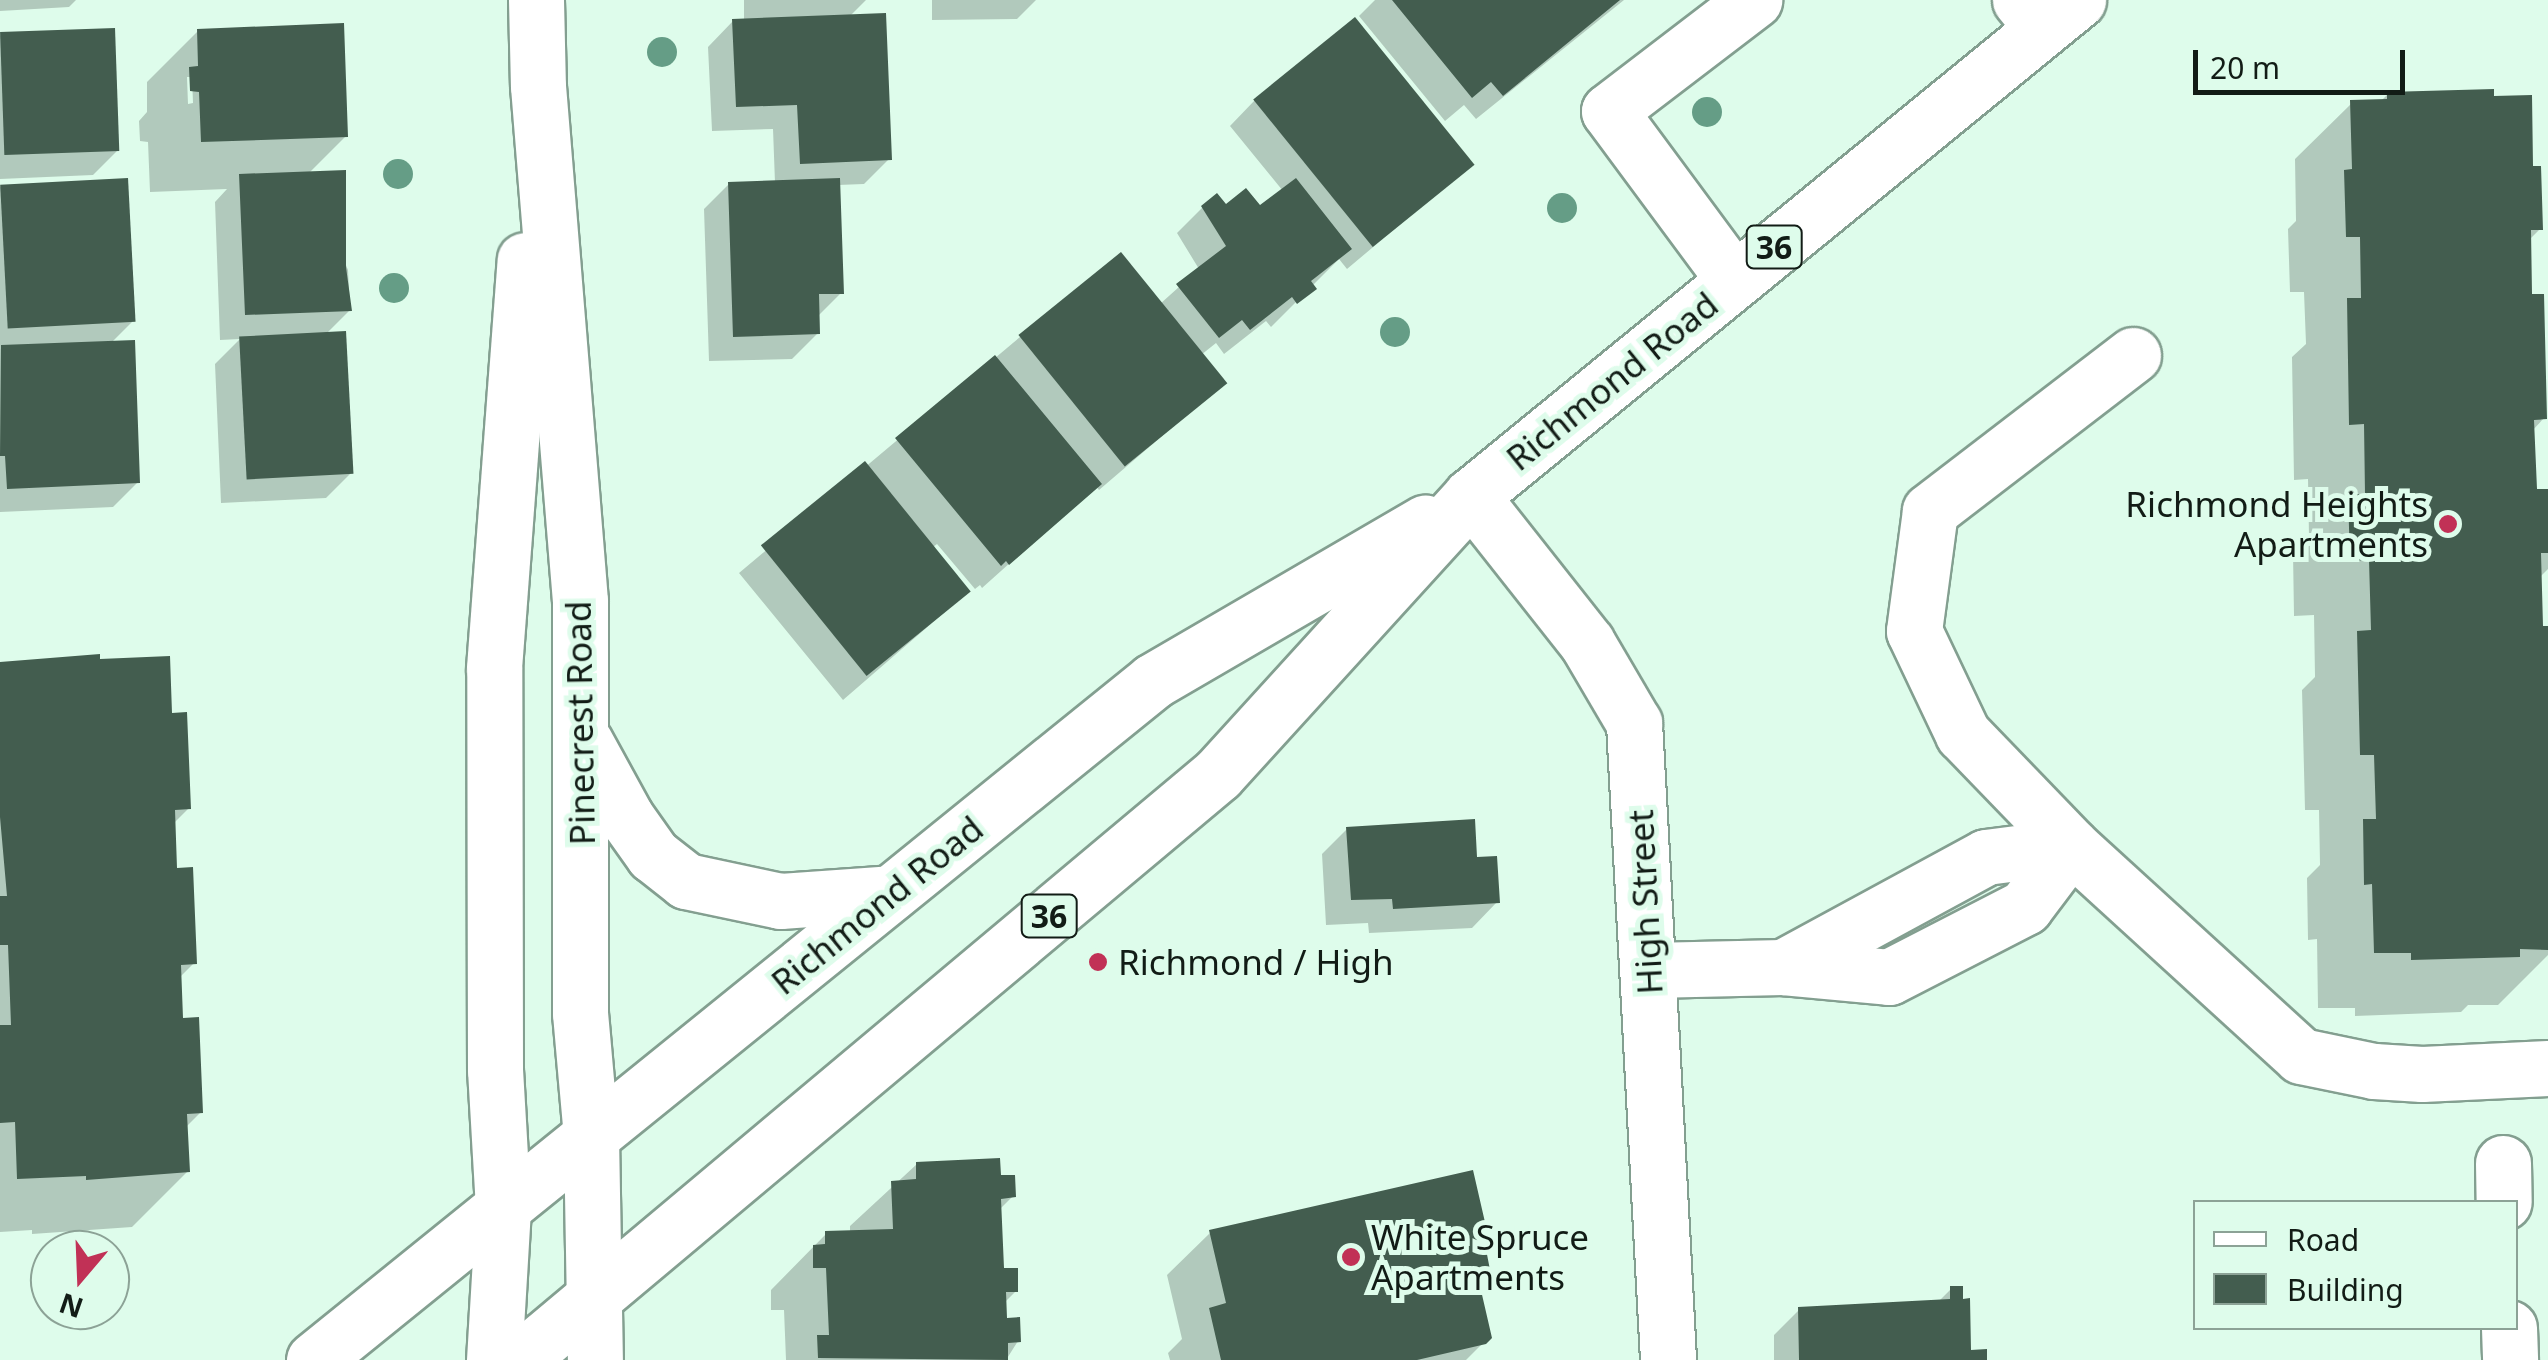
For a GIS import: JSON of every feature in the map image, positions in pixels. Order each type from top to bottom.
[{"type":"main road","name":"Pinecrest Road","points":[[536,0],[538,86],[580,602],[580,1013],[591,1136],[595,1360]]},
{"type":"main road","points":[[1734,280],[1609,112],[1754,0]]},
{"type":"main road","name":"Richmond Road","points":[[519,1360],[1218,774],[1471,496],[1734,280],[2047,9]]},
{"type":"main road","name":"Pinecrest Road","points":[[494,1360],[503,1208],[495,1070],[494,668],[538,86]]},
{"type":"main road","points":[[2133,355],[1930,511],[1914,631],[1963,734],[2071,846],[2301,1056],[2406,1073],[2548,1068]]},
{"type":"main road","name":"Richmond Road","points":[[314,1360],[1153,680],[1471,496]]},
{"type":"main road","name":"High Street","points":[[1471,496],[1588,643],[1634,723],[1668,1360]]},
{"type":"main road","points":[[582,736],[653,855],[686,881],[780,901],[891,893]]},
{"type":"main road","points":[[1650,970],[1783,967],[1888,978],[2025,907],[2071,846]]},
{"type":"main road","points":[[2509,1330],[2510,1360]]},
{"type":"building","points":[[1392,0],[1620,0],[1503,96],[1491,82],[1472,98]]},
{"type":"building","points":[[886,13],[892,160],[800,164],[797,105],[736,107],[732,19]]},
{"type":"building","points":[[1355,17],[1475,165],[1373,247],[1253,99]]},
{"type":"building","points":[[344,23],[348,137],[201,142],[199,92],[190,91],[189,67],[198,66],[197,29]]},
{"type":"building","points":[[115,28],[119,151],[4,155],[0,32]]},
{"type":"building","name":"Richmond Heights Apartments","points":[[2494,89],[2494,96],[2532,95],[2533,166],[2541,166],[2543,230],[2531,230],[2532,294],[2544,294],[2547,419],[2534,420],[2537,489],[2548,489],[2548,553],[2541,553],[2543,626],[2548,626],[2548,950],[2520,949],[2520,957],[2411,960],[2411,953],[2374,953],[2372,884],[2364,885],[2363,819],[2376,819],[2374,755],[2360,755],[2357,631],[2371,630],[2369,560],[2350,561],[2348,494],[2365,494],[2364,424],[2349,425],[2347,298],[2361,298],[2360,237],[2346,237],[2344,170],[2352,169],[2350,100],[2387,99],[2387,92]]},
{"type":"building","points":[[346,170],[346,267],[352,311],[245,315],[239,174]]},
{"type":"building","points":[[128,178],[136,322],[8,329],[0,185]]},
{"type":"building","points":[[840,178],[844,294],[819,294],[820,334],[733,337],[728,182]]},
{"type":"building","points":[[1296,178],[1352,249],[1311,281],[1317,289],[1297,304],[1292,297],[1250,330],[1242,320],[1219,338],[1176,284],[1226,246],[1201,206],[1217,193],[1226,204],[1246,188],[1260,205]]},
{"type":"building","points":[[1121,252],[1227,383],[1125,466],[1018,335]]},
{"type":"building","points":[[346,331],[353,474],[247,479],[239,337]]},
{"type":"building","points":[[135,340],[140,483],[7,489],[5,456],[0,456],[1,345]]},
{"type":"building","points":[[995,355],[1102,484],[1009,565],[1006,561],[1001,566],[895,438]]},
{"type":"building","points":[[865,461],[971,592],[867,676],[761,545]]},
{"type":"building","points":[[100,654],[100,659],[170,656],[172,713],[187,712],[191,809],[175,810],[177,868],[193,867],[197,964],[181,965],[183,1018],[199,1017],[203,1113],[187,1114],[190,1172],[86,1180],[86,1176],[17,1179],[15,1122],[0,1123],[0,1025],[11,1025],[8,945],[0,945],[0,896],[7,896],[0,817],[0,662]]},
{"type":"building","points":[[1475,819],[1477,857],[1497,856],[1500,903],[1393,909],[1392,899],[1351,900],[1346,827]]},
{"type":"building","points":[[1000,1158],[1001,1175],[1015,1175],[1016,1197],[1001,1199],[1004,1268],[1018,1268],[1018,1292],[1006,1292],[1007,1318],[1020,1317],[1021,1342],[1008,1343],[1008,1360],[818,1358],[817,1335],[829,1335],[826,1268],[813,1268],[813,1245],[825,1244],[825,1231],[893,1229],[891,1181],[916,1179],[916,1162]]},
{"type":"building","name":"White Spruce Apartments","points":[[1473,1170],[1490,1244],[1485,1244],[1490,1270],[1477,1273],[1492,1338],[1486,1344],[1417,1360],[1221,1360],[1209,1308],[1226,1303],[1209,1230]]},
{"type":"building","points":[[1950,1286],[1963,1286],[1963,1299],[1970,1298],[1971,1350],[1987,1349],[1987,1360],[1799,1360],[1798,1307],[1950,1299]]},
{"type":"place","name":"Richmond Heights Apartments","points":[[2448,524]]},
{"type":"place","name":"Richmond / High","points":[[1098,962]]},
{"type":"place","name":"White Spruce Apartments","points":[[1351,1257]]}]
